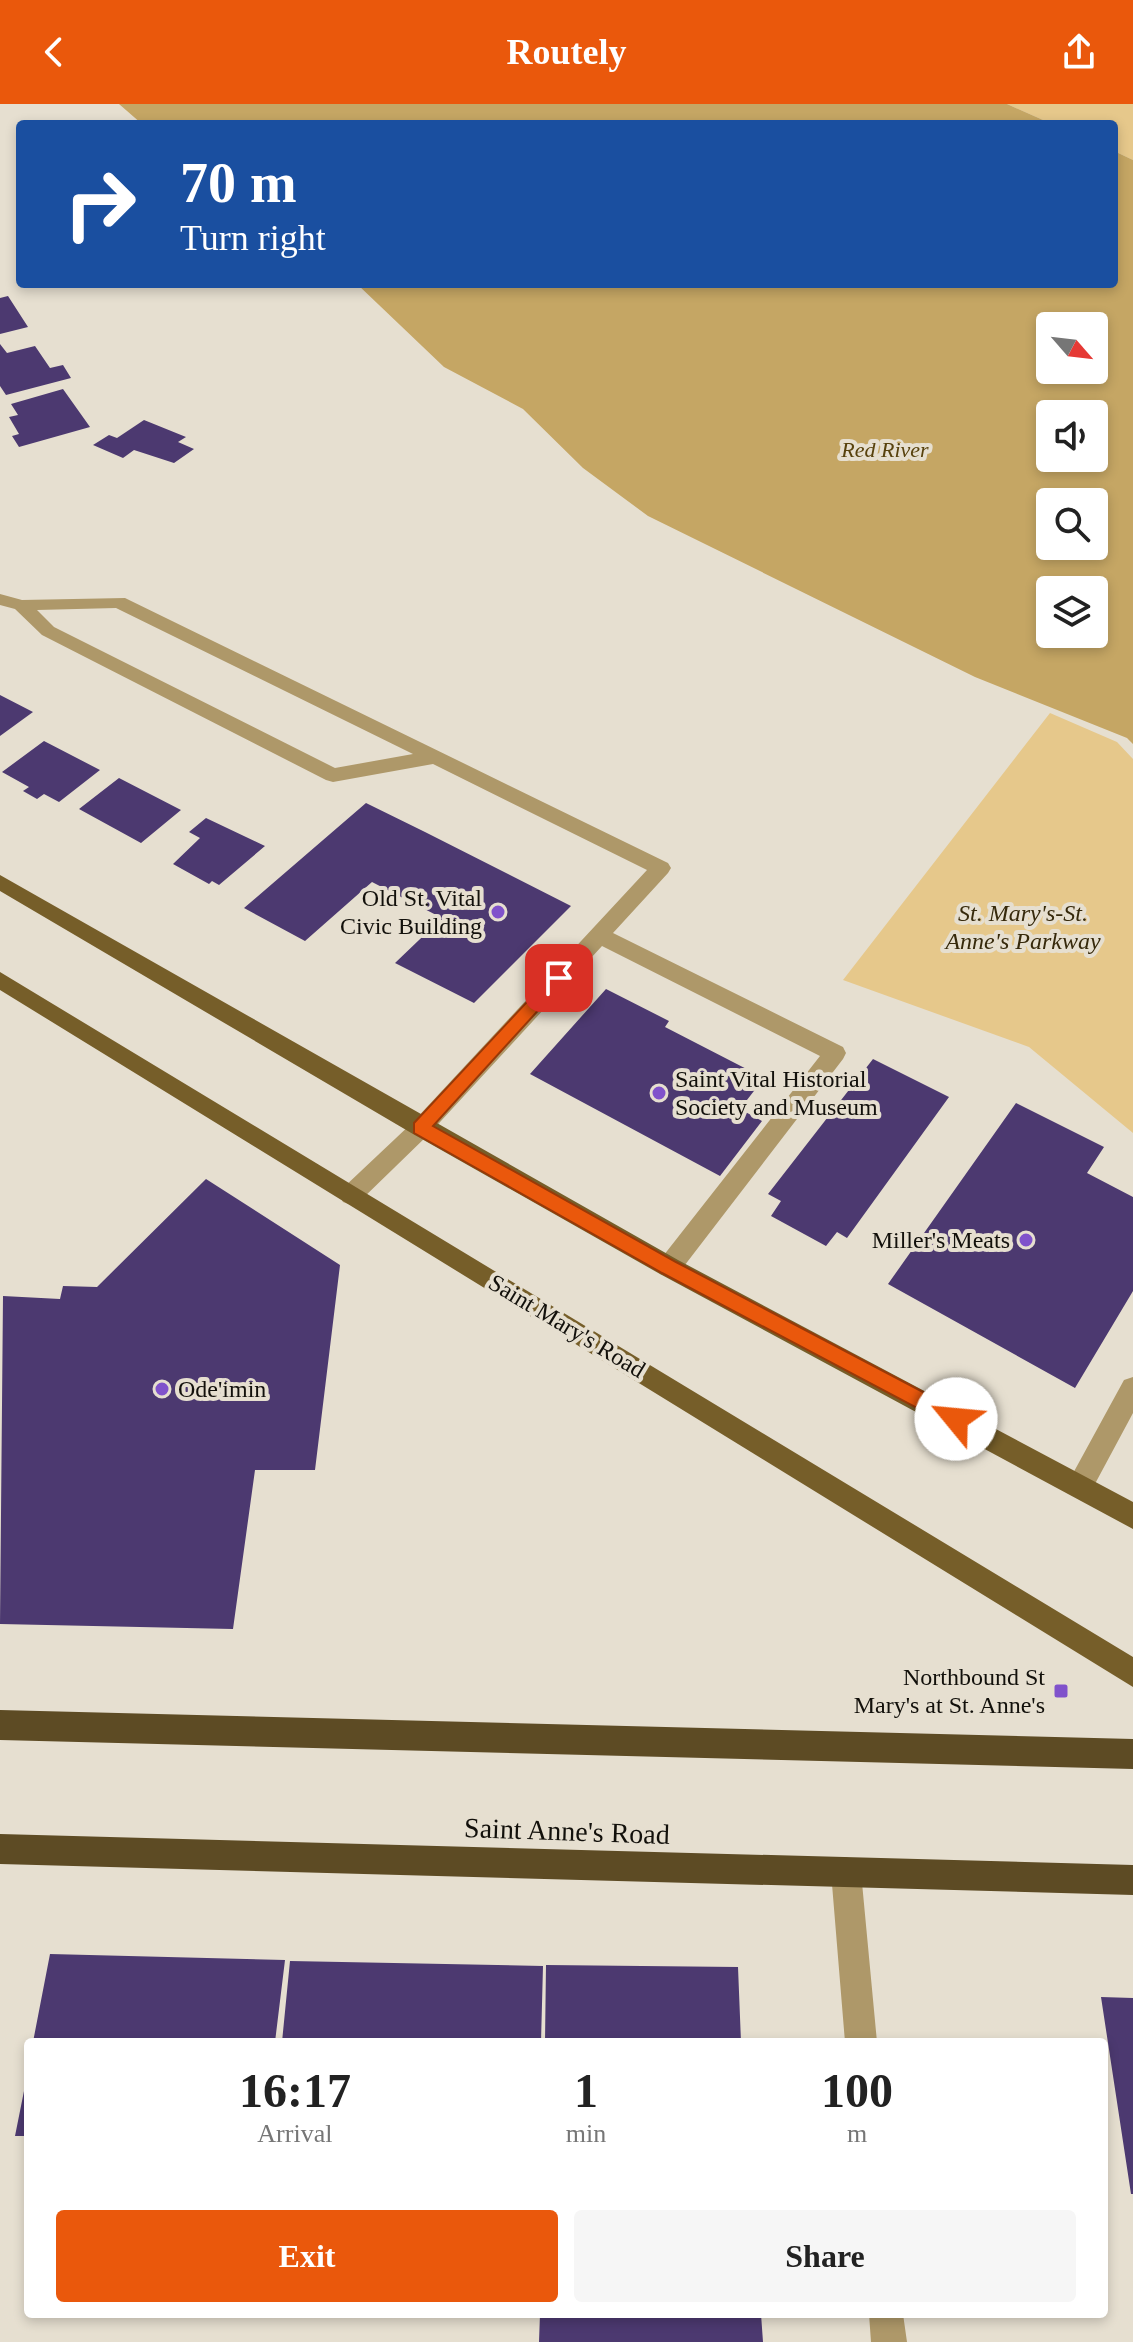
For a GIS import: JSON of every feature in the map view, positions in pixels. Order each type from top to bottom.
[{"type":"highway","points":[[1,1729],[1133,1754]]},
{"type":"highway","name":"Saint Anne's Road","points":[[0,1849],[1133,1880]]},
{"type":"main road","points":[[0,882],[421,1128],[669,1267],[1133,1516]]},
{"type":"main road","name":"Saint Mary's Road","points":[[0,980],[1133,1673]]},
{"type":"street","points":[[0,599],[21,605],[119,602],[661,868],[421,1128],[351,1195]]},
{"type":"street","points":[[21,605],[48,631],[333,775],[435,757]]},
{"type":"street","points":[[598,935],[835,1053],[669,1267]]},
{"type":"street","points":[[1080,1486],[1133,1388]]},
{"type":"street","points":[[846,1872],[861,2038]]},
{"type":"street","points":[[886,2318],[889,2342]]},
{"type":"green space","points":[[1007,104],[1133,104],[1133,160],[1118,153],[1118,120],[1043,120]]},
{"type":"green space","name":"St. Mary's-St. Anne's Parkway","points":[[1050,713],[1117,742],[1133,759],[1133,1133],[1029,1047],[843,980]]},
{"type":"water","points":[[119,104],[1007,104],[1043,120],[137,120]]},
{"type":"water","name":"Red River","points":[[1118,153],[1133,160],[1133,744],[1127,738],[975,677],[648,516],[583,468],[523,409],[444,367],[361,288],[1118,288]]},
{"type":"building","points":[[8,296],[28,327],[0,334],[0,298]]},
{"type":"building","points":[[0,344],[7,353],[35,346],[50,368],[63,365],[71,378],[6,395],[0,386]]},
{"type":"building","points":[[63,389],[90,427],[19,447],[12,436],[19,434],[9,417],[18,415],[11,404]]},
{"type":"building","points":[[144,420],[186,437],[178,442],[194,449],[174,463],[134,450],[123,458],[93,445],[109,435],[117,438]]},
{"type":"building","points":[[0,695],[33,712],[0,736]]},
{"type":"building","points":[[44,741],[100,770],[59,802],[44,794],[37,799],[23,791],[29,787],[2,772]]},
{"type":"building","points":[[119,778],[181,810],[141,843],[79,809]]},
{"type":"building","name":"Old St. Vital Civic Building","points":[[366,803],[571,906],[474,1003],[395,963],[442,918],[372,882],[305,941],[244,908]]},
{"type":"building","points":[[206,818],[265,846],[219,885],[212,881],[209,884],[173,864],[200,838],[189,832]]},
{"type":"building","name":"Saint Vital Historial Society and Museum","points":[[606,989],[669,1021],[665,1027],[764,1078],[740,1109],[762,1121],[720,1176],[530,1074]]},
{"type":"building","points":[[873,1059],[949,1097],[847,1238],[837,1232],[826,1246],[771,1216],[781,1201],[768,1194]]},
{"type":"building","name":"Miller's Meats","points":[[1016,1103],[1104,1147],[1087,1173],[1133,1197],[1133,1291],[1075,1388],[888,1284]]},
{"type":"building","name":"Ode'imin","points":[[206,1179],[340,1265],[315,1470],[255,1470],[233,1629],[0,1624],[3,1296],[60,1299],[63,1286],[97,1287]]},
{"type":"building","points":[[50,1954],[285,1960],[275,2038],[34,2038]]},
{"type":"building","points":[[290,1961],[543,1966],[541,2038],[282,2038]]},
{"type":"building","points":[[546,1965],[738,1967],[741,2038],[545,2038]]},
{"type":"building","points":[[1101,1997],[1133,1998],[1133,2194],[1131,2194]]},
{"type":"building","points":[[24,2091],[24,2136],[15,2136]]},
{"type":"building","points":[[540,2318],[761,2318],[763,2342],[539,2342]]},
{"type":"place","name":"Old St. Vital Civic Building","points":[[498,912]]},
{"type":"place","name":"Saint Vital Historial Society and Museum","points":[[659,1093]]},
{"type":"place","name":"Miller's Meats","points":[[1026,1240]]},
{"type":"place","name":"Ode'imin","points":[[162,1389]]},
{"type":"place","name":"Northbound St Mary's at St. Anne's","points":[[1061,1691]]},
{"type":"route","points":[[559,978],[421,1128],[669,1267],[956,1419]]}]
